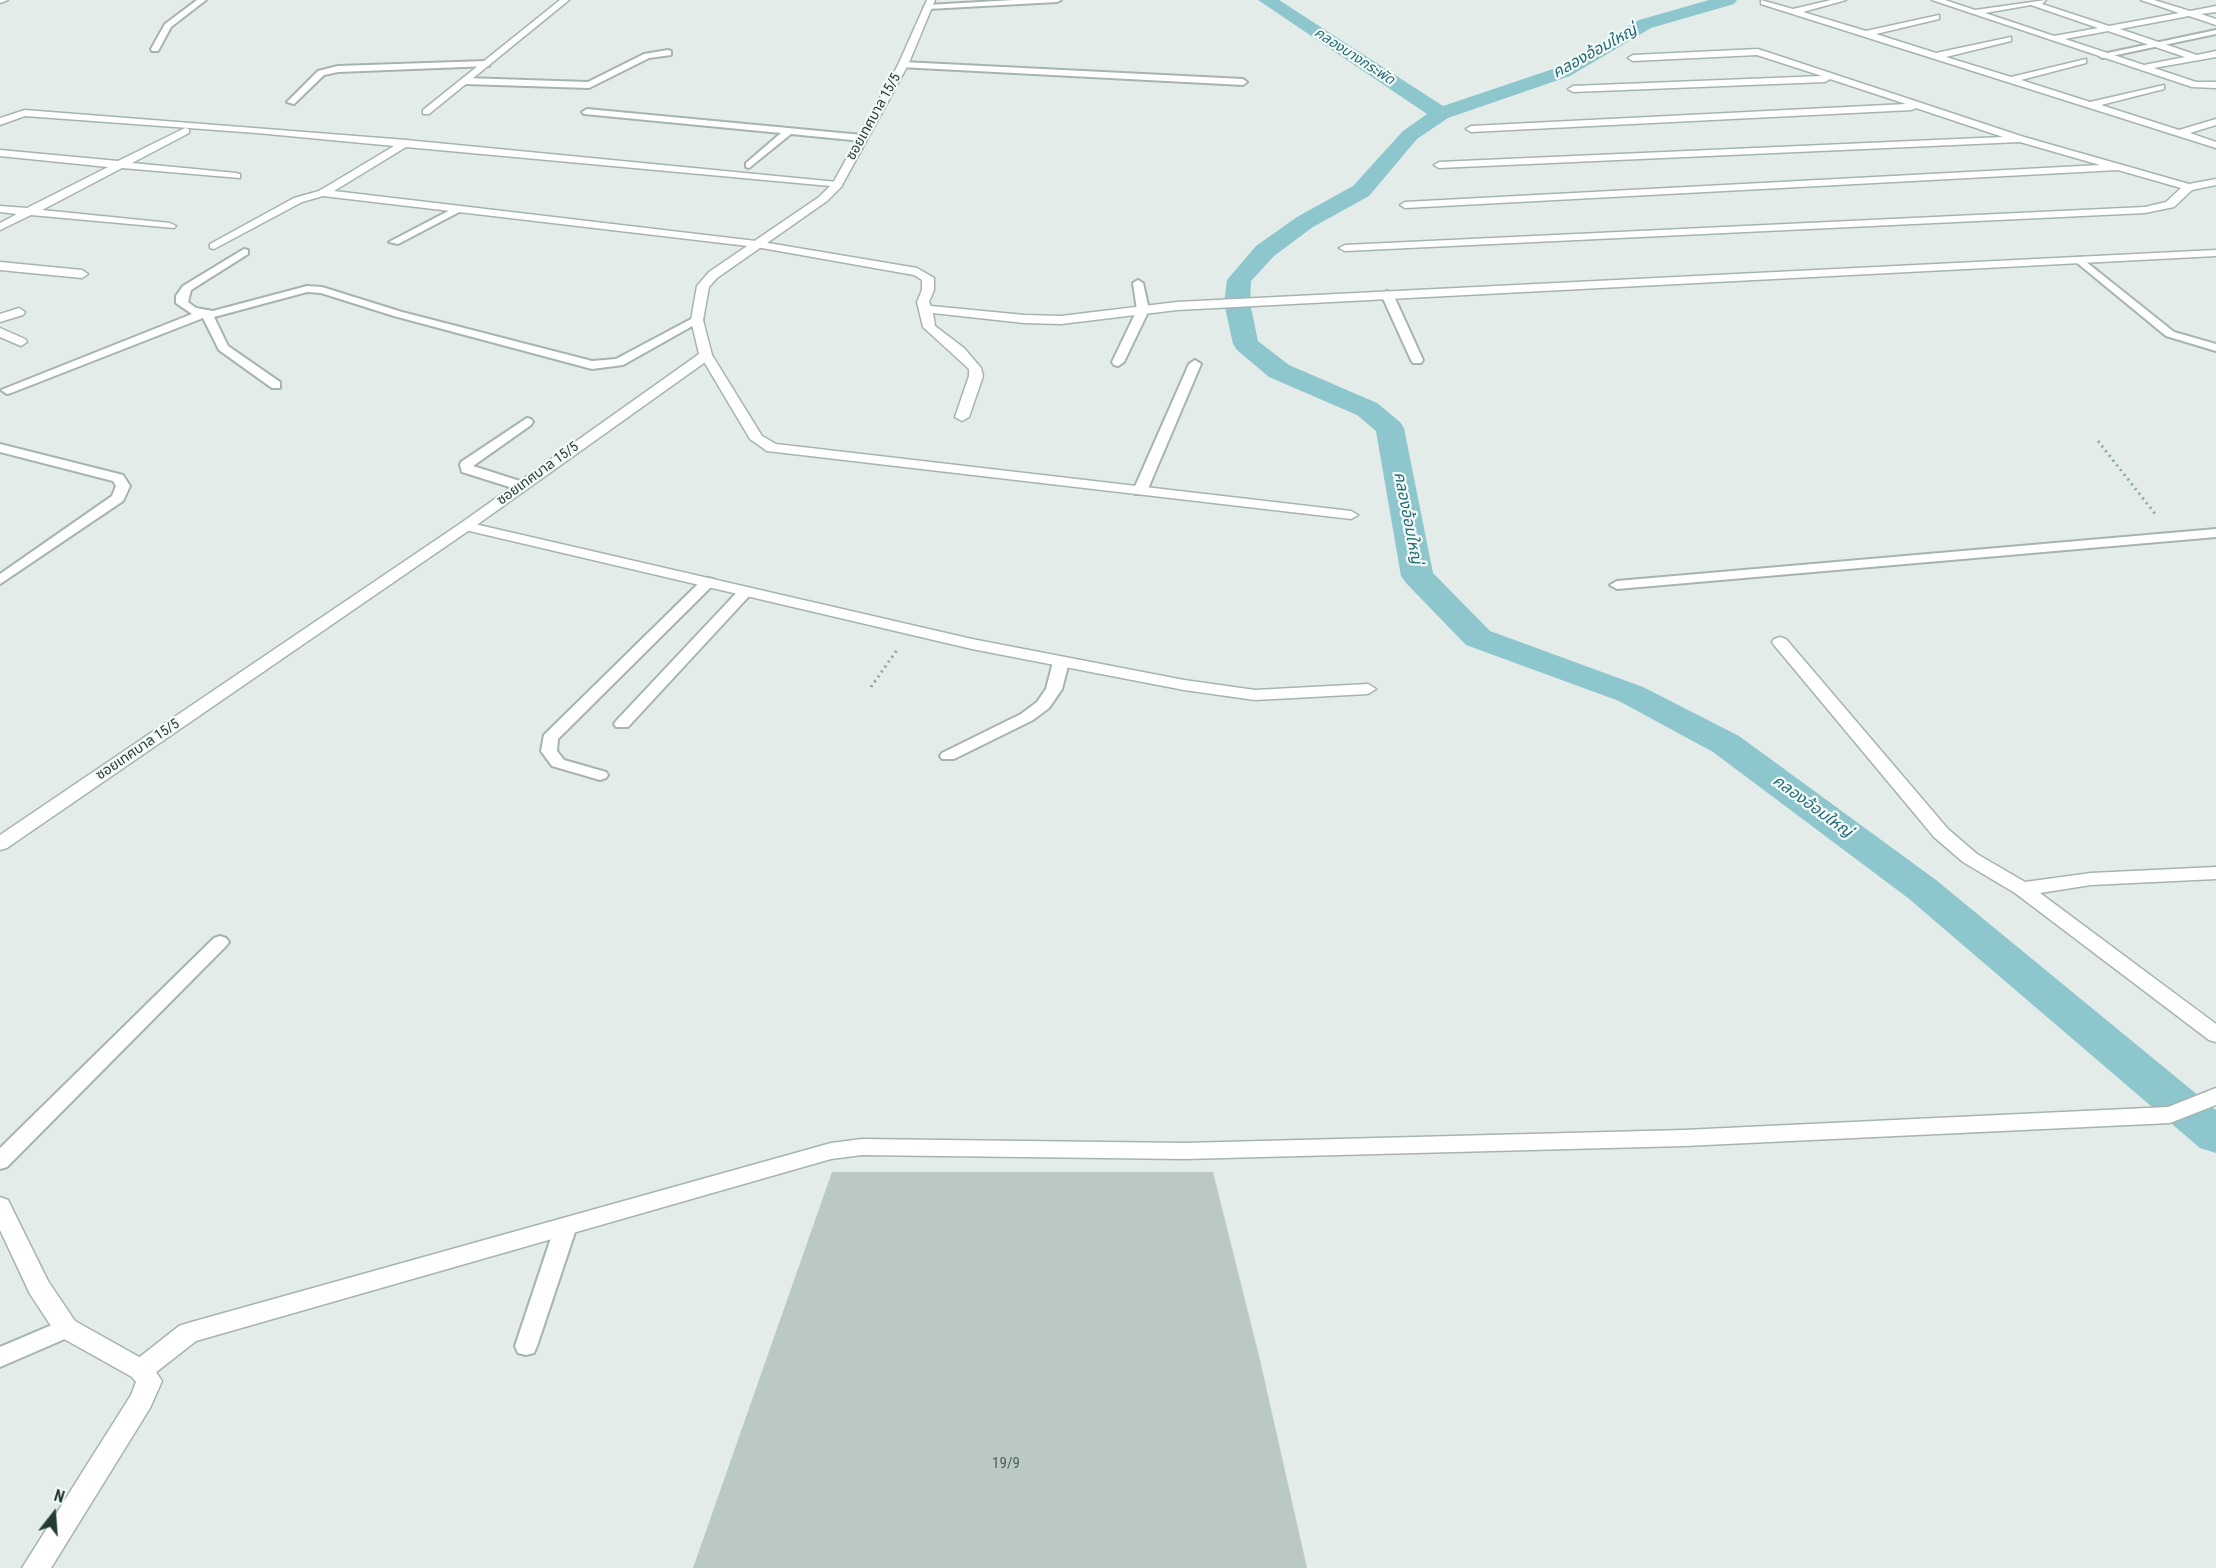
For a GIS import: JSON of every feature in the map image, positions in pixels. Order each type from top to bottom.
[{"type":"street","points":[[426,112],[565,0]]},
{"type":"street","points":[[1792,11],[1842,0]]},
{"type":"street","points":[[1936,0],[2195,85],[2216,85]]},
{"type":"street","points":[[1976,12],[2046,0]]},
{"type":"street","points":[[2145,0],[2216,22]]},
{"type":"street","points":[[1764,2],[2216,145]]},
{"type":"street","name":"ซอยเทศบาล 15/5","points":[[0,844],[466,526],[706,355],[697,320],[699,299],[707,280],[817,204],[837,185],[903,65],[930,3]]},
{"type":"street","points":[[2032,3],[2197,58]]},
{"type":"street","points":[[2055,39],[2216,9]]},
{"type":"street","points":[[1866,34],[1936,17]]},
{"type":"street","points":[[1935,56],[2008,39]]},
{"type":"street","points":[[1728,41],[2020,139],[2189,187],[2216,182]]},
{"type":"street","points":[[1633,58],[1758,52]]},
{"type":"street","points":[[2144,68],[2216,54]]},
{"type":"street","points":[[2011,80],[2083,61]]},
{"type":"street","points":[[1573,89],[1838,78]]},
{"type":"street","points":[[2090,105],[2161,87]]},
{"type":"street","points":[[1471,129],[1923,106]]},
{"type":"street","points":[[0,122],[14,115],[37,114],[406,143],[837,185]]},
{"type":"street","points":[[2180,133],[2216,122]]},
{"type":"street","points":[[0,227],[185,131]]},
{"type":"street","points":[[1439,165],[2020,139]]},
{"type":"street","points":[[214,246],[298,201],[323,194],[406,143]]},
{"type":"street","points":[[0,153],[236,176]]},
{"type":"street","points":[[1405,205],[2120,167]]},
{"type":"street","points":[[1344,248],[2145,210],[2170,205],[2189,187]]},
{"type":"street","points":[[323,194],[756,244],[917,272],[928,278],[928,290],[923,302],[929,327],[959,351],[975,368],[976,376],[962,417]]},
{"type":"street","points":[[0,209],[170,226]]},
{"type":"street","points":[[926,309],[1024,320],[1061,320],[1143,310],[1387,294],[2216,253]]},
{"type":"street","points":[[0,266],[82,274]]},
{"type":"street","points":[[0,318],[19,312]]},
{"type":"street","points":[[0,332],[21,342]]},
{"type":"street","points":[[706,355],[757,439],[772,448],[1351,515]]},
{"type":"street","points":[[466,526],[911,630],[1184,686],[1255,695],[1368,689]]},
{"type":"street","points":[[1780,642],[1941,833],[1970,858],[2022,890],[2216,1035]]},
{"type":"street","points":[[2022,890],[2091,879],[2216,873]]},
{"type":"street","points":[[141,1370],[188,1333],[831,1151],[862,1147],[1185,1151],[1684,1138],[2170,1115],[2216,1096]]},
{"type":"street","points":[[0,1206],[39,1287],[66,1328],[141,1370],[149,1381],[141,1400],[36,1568]]},
{"type":"lane","points":[[155,49],[168,26],[202,0]]},
{"type":"lane","points":[[930,3],[1057,0]]},
{"type":"lane","points":[[2102,55],[2216,32]]},
{"type":"lane","points":[[465,81],[590,85],[647,56],[668,53]]},
{"type":"lane","points":[[291,102],[321,73],[338,69],[356,66],[486,64]]},
{"type":"lane","points":[[903,65],[1243,82]]},
{"type":"lane","points":[[587,112],[862,138]]},
{"type":"lane","points":[[749,165],[789,131]]},
{"type":"lane","points":[[394,242],[459,209]]},
{"type":"lane","points":[[244,252],[187,288],[182,296],[182,303],[193,311],[204,314],[223,348],[276,385]]},
{"type":"lane","points":[[2080,260],[2170,334],[2216,348]]},
{"type":"lane","points":[[1118,362],[1143,310],[1138,283]]},
{"type":"lane","points":[[8,390],[204,314],[315,289],[338,293],[398,314],[592,365],[619,362],[697,320]]},
{"type":"lane","points":[[1387,294],[1417,360]]},
{"type":"lane","points":[[1140,491],[1195,364]]},
{"type":"lane","points":[[521,486],[467,469],[465,465],[527,422]]},
{"type":"lane","points":[[0,448],[118,478],[123,486],[118,498],[0,580]]},
{"type":"lane","points":[[1617,585],[2216,533]]},
{"type":"lane","points":[[600,775],[558,763],[549,751],[550,738],[708,582]]},
{"type":"lane","points":[[622,724],[746,591]]},
{"type":"lane","points":[[948,756],[1027,717],[1043,705],[1054,690],[1061,662]]},
{"type":"lane","points":[[0,1161],[220,942]]},
{"type":"lane","points":[[526,1346],[566,1226]]},
{"type":"lane","points":[[0,1357],[66,1328]]},
{"type":"path","points":[[2098,441],[2174,536]]},
{"type":"path","points":[[871,687],[911,630]]},
{"type":"building","points":[[832,1172],[1213,1172],[1260,1360],[1307,1568],[693,1568]]},
{"type":"waterway","name":"คลองบางกระพัด","points":[[1267,0],[1441,114]]},
{"type":"waterway","name":"คลองอ้อมใหญ่","points":[[1441,114],[1563,72],[1645,24],[1728,0]]},
{"type":"waterway","name":"คลองอ้อมใหญ่","points":[[1441,114],[1410,135],[1361,191],[1305,222],[1265,251],[1239,280],[1237,303],[1246,344],[1279,371],[1367,409],[1390,428],[1417,576],[1478,638],[1631,694],[1726,744],[1922,889],[2216,1136]]}]
